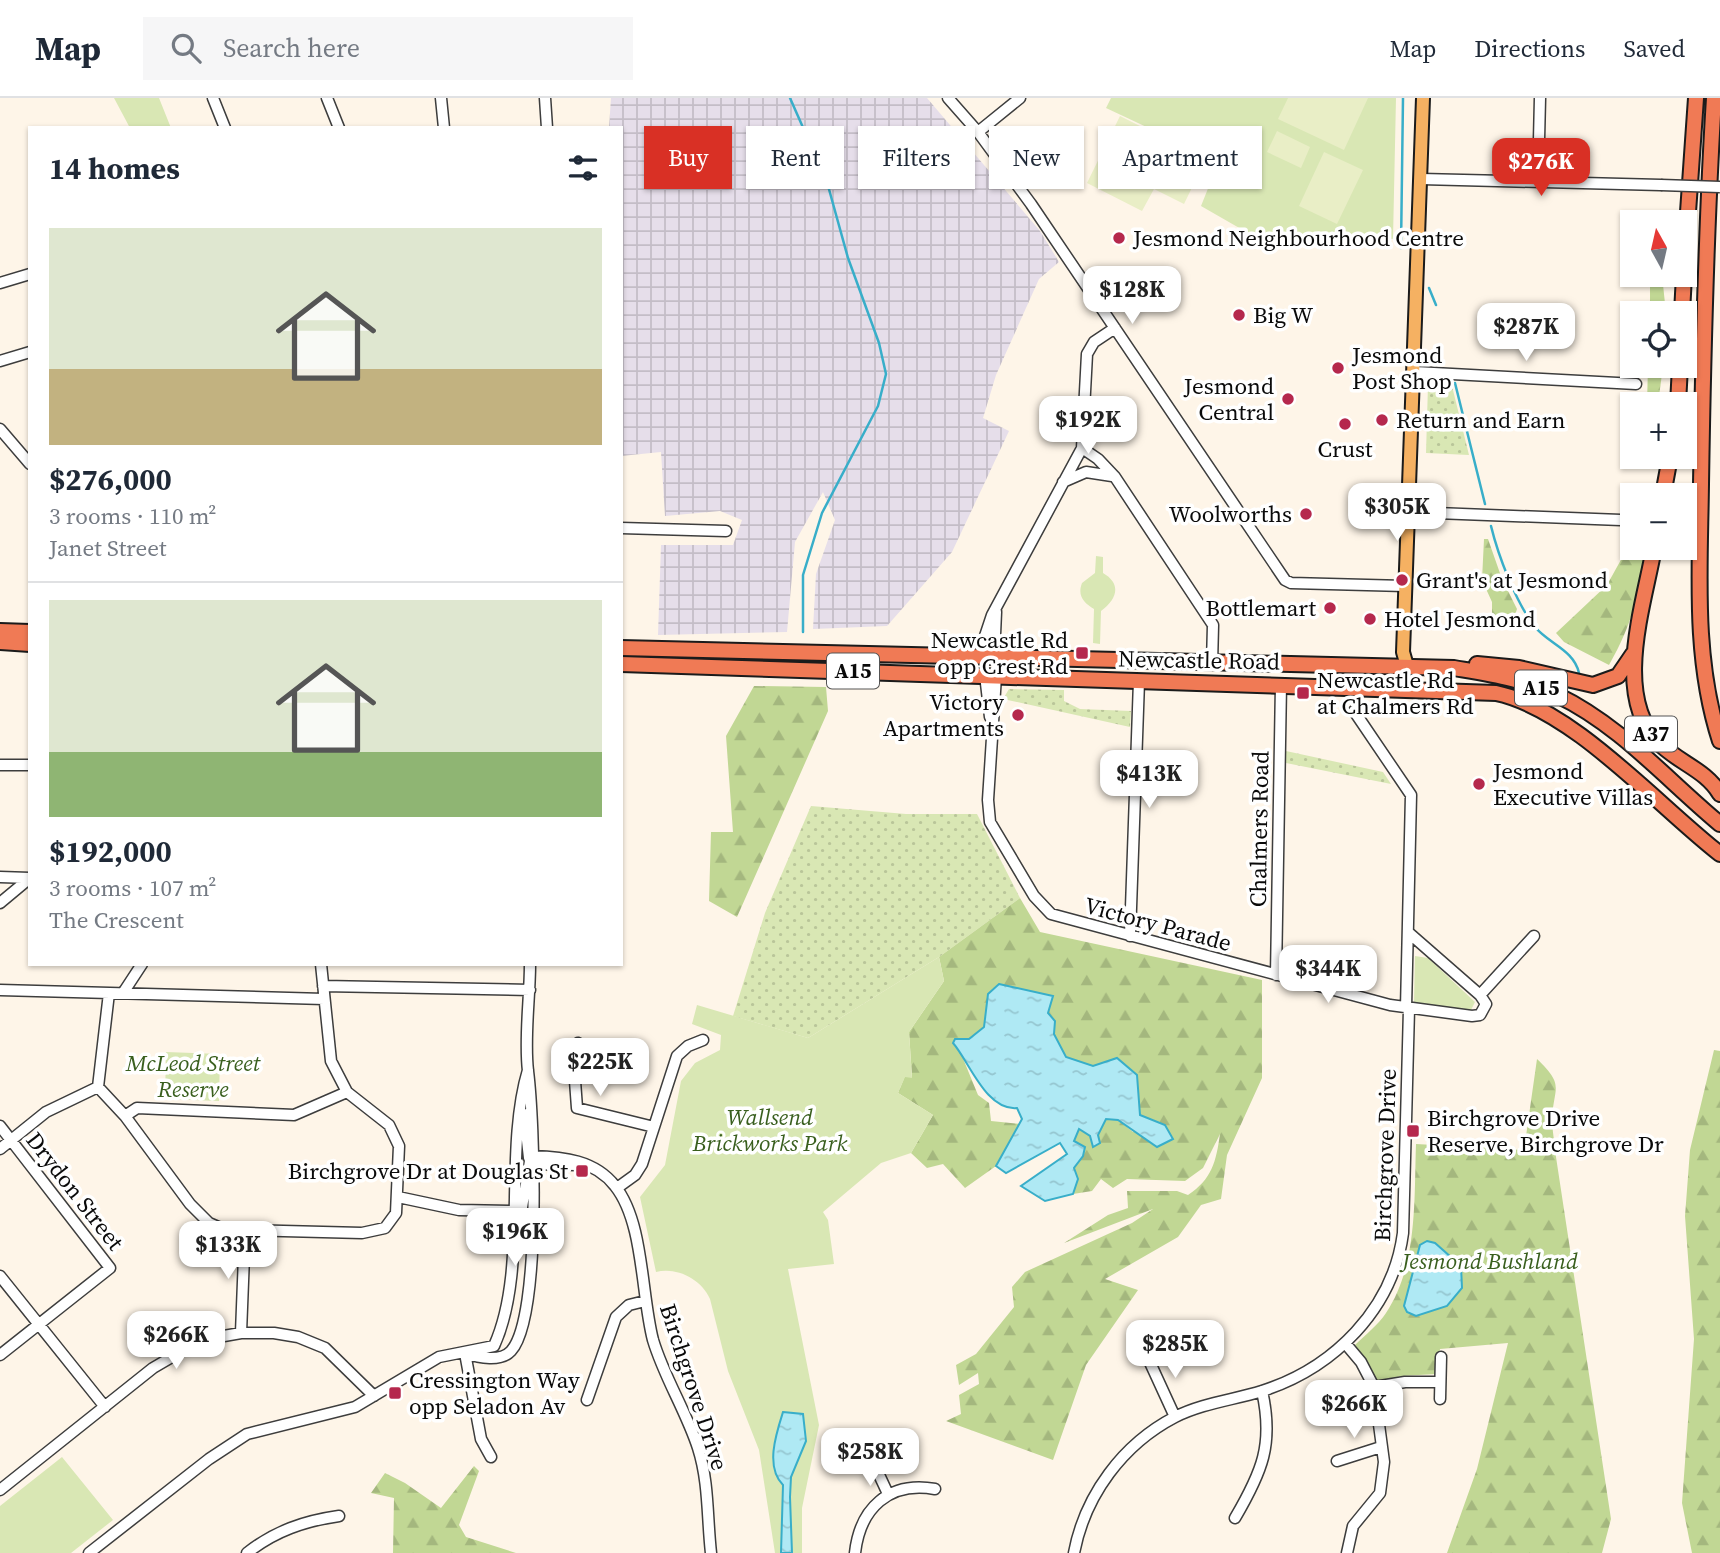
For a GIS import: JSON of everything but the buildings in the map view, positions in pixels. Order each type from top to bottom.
[{"type":"highway","points":[[1688,210],[1696,98]]},
{"type":"highway","points":[[1714,98],[1703,279],[1701,644],[1708,695],[1720,741]]},
{"type":"highway","name":"A37","points":[[1652,560],[1637,646],[1634,688],[1645,725],[1660,744],[1705,775],[1720,794]]},
{"type":"highway","points":[[0,631],[28,632]]},
{"type":"highway","points":[[0,642],[28,646]]},
{"type":"highway","points":[[0,647],[28,646]]},
{"type":"highway","points":[[1454,668],[1462,663],[1498,665],[1598,685],[1621,673],[1637,646]]},
{"type":"highway","name":"Newcastle Road","points":[[623,648],[1454,668],[1513,679],[1569,701],[1600,720],[1720,824]]},
{"type":"highway","points":[[989,657],[991,676]]},
{"type":"highway","name":"Newcastle Road","points":[[623,664],[1486,691],[1531,703],[1585,738],[1720,854]]},
{"type":"highway","points":[[1406,688],[1407,666]]},
{"type":"highway","points":[[1693,833],[1720,835]]},
{"type":"main road","points":[[1407,666],[1404,652],[1405,586],[1410,512],[1423,98]]},
{"type":"main road","points":[[1407,666],[1411,653],[1414,525],[1410,512]]},
{"type":"street","points":[[213,98],[224,126]]},
{"type":"street","points":[[327,98],[338,126]]},
{"type":"street","points":[[441,98],[444,126]]},
{"type":"street","points":[[545,98],[547,126]]},
{"type":"street","points":[[948,98],[978,132],[1115,328],[1285,580],[1291,583],[1405,586]]},
{"type":"street","points":[[978,132],[1020,98]]},
{"type":"street","points":[[1538,182],[1540,98]]},
{"type":"street","points":[[1421,179],[1720,187]]},
{"type":"street","points":[[0,284],[28,275]]},
{"type":"street","points":[[989,657],[999,601],[1082,448],[1087,354],[1094,342],[1115,328]]},
{"type":"street","points":[[0,361],[28,353]]},
{"type":"street","points":[[1415,372],[1636,384]]},
{"type":"street","points":[[0,429],[28,462]]},
{"type":"street","points":[[1082,448],[1098,459],[1115,477],[1213,625],[1212,664]]},
{"type":"street","points":[[1063,482],[1086,472],[1105,472],[1115,477]]},
{"type":"street","points":[[1410,512],[1620,520]]},
{"type":"street","points":[[623,528],[726,531]]},
{"type":"street","name":"Victory Parade","points":[[991,676],[992,727],[988,800],[990,822],[1034,897],[1051,914],[1408,1008],[1476,1016],[1485,1007],[1480,995],[1534,936]]},
{"type":"street","points":[[1130,936],[1139,681]]},
{"type":"street","name":"Chalmers Road","points":[[1276,975],[1282,684]]},
{"type":"street","name":"Birchgrove Drive","points":[[1074,1553],[1088,1508],[1110,1471],[1134,1446],[1175,1417],[1199,1407],[1262,1391],[1296,1376],[1345,1343],[1378,1305],[1391,1281],[1402,1247],[1411,795],[1354,711]]},
{"type":"street","points":[[0,765],[28,765]]},
{"type":"street","points":[[0,877],[28,878]]},
{"type":"street","points":[[0,903],[28,880]]},
{"type":"street","points":[[1409,933],[1480,995]]},
{"type":"street","points":[[123,993],[141,966]]},
{"type":"street","points":[[109,993],[98,1087],[125,1116],[201,1215],[223,1228],[375,1232],[392,1222],[398,1197],[399,1146],[389,1125],[347,1092],[331,1060],[321,966]]},
{"type":"street","points":[[93,1552],[209,1459],[247,1434],[337,1413],[374,1396],[439,1357],[491,1348],[495,1344],[505,1312],[510,1271],[521,1104],[528,1070],[530,966]]},
{"type":"street","points":[[323,986],[530,990]]},
{"type":"street","points":[[0,990],[324,999]]},
{"type":"street","points":[[617,1188],[635,1175],[642,1164],[677,1056],[688,1046],[703,1040]]},
{"type":"street","points":[[578,1043],[574,1067],[577,1108],[654,1127]]},
{"type":"street","points":[[465,1353],[480,1357],[501,1357],[511,1351],[519,1336],[530,1273],[533,1099],[528,1070]]},
{"type":"street","points":[[0,1149],[46,1112],[98,1087]]},
{"type":"street","points":[[125,1116],[137,1108],[294,1115],[347,1092]]},
{"type":"street","points":[[510,1271],[532,1160],[521,1104]]},
{"type":"street","name":"Drydon Street","points":[[0,1126],[110,1268],[0,1355]]},
{"type":"street","name":"Birchgrove Drive","points":[[532,1160],[565,1158],[590,1167],[608,1178],[617,1188],[631,1219],[645,1301],[659,1357],[701,1458],[708,1497],[711,1553]]},
{"type":"street","points":[[398,1197],[459,1210],[513,1211]]},
{"type":"street","points":[[242,1333],[245,1230]]},
{"type":"street","points":[[0,1276],[105,1406]]},
{"type":"street","points":[[587,1400],[616,1317],[629,1305],[645,1301]]},
{"type":"street","points":[[0,1490],[176,1352],[201,1340],[242,1333],[274,1333],[298,1337],[325,1348],[374,1396]]},
{"type":"street","points":[[1345,1343],[1361,1362],[1374,1387],[1384,1470],[1380,1493],[1353,1526],[1348,1553]]},
{"type":"street","points":[[465,1353],[481,1439],[491,1457]]},
{"type":"street","points":[[1147,1356],[1175,1417]]},
{"type":"street","points":[[1440,1399],[1441,1357]]},
{"type":"street","points":[[1374,1387],[1405,1381],[1440,1382]]},
{"type":"street","points":[[1235,1518],[1266,1454],[1269,1423],[1262,1391]]},
{"type":"street","points":[[1337,1461],[1381,1447]]},
{"type":"street","points":[[868,1451],[888,1494]]},
{"type":"street","points":[[855,1553],[857,1534],[866,1515],[888,1494],[919,1486],[935,1489]]},
{"type":"street","points":[[247,1553],[285,1529],[309,1521],[339,1516]]},
{"type":"shaded area","points":[[611,98],[927,98],[951,126],[858,126],[858,189],[975,189],[975,154],[989,171],[989,189],[1004,189],[1040,231],[1059,262],[1039,279],[996,375],[983,418],[1009,431],[952,552],[887,626],[813,629],[816,574],[835,520],[823,492],[795,542],[787,632],[658,635],[661,545],[733,545],[742,520],[720,511],[665,516],[661,452],[623,456],[623,126],[609,126]]},
{"type":"green space","points":[[114,98],[159,98],[170,126],[129,126]]},
{"type":"green space","points":[[1111,98],[1396,98],[1393,239],[1248,233],[1201,206],[1208,189],[1262,189],[1262,126],[1144,126],[1106,108]]},
{"type":"green space","points":[[1288,98],[1368,98],[1344,150],[1278,119]]},
{"type":"green space","points":[[1120,116],[1140,126],[1115,126]]},
{"type":"green space","points":[[1277,131],[1310,147],[1301,168],[1267,152]]},
{"type":"green space","points":[[1324,152],[1363,170],[1337,224],[1299,206]]},
{"type":"green space","points":[[1098,161],[1098,189],[1087,183]]},
{"type":"green space","points":[[1099,189],[1154,189],[1142,211]]},
{"type":"green space","points":[[1154,189],[1191,189],[1184,204]]},
{"type":"green space","points":[[1650,287],[1663,287],[1665,301],[1650,301]]},
{"type":"green space","points":[[1648,378],[1661,378],[1660,392],[1647,392]]},
{"type":"green space","points":[[1428,385],[1452,386],[1469,455],[1426,453]]},
{"type":"green space","points":[[1484,539],[1488,539],[1502,579],[1517,609],[1515,615],[1499,627],[1492,625],[1492,602],[1482,580]]},
{"type":"green space","points":[[1096,556],[1103,557],[1103,573],[1115,587],[1114,597],[1101,611],[1100,644],[1093,643],[1094,609],[1084,602],[1080,592],[1082,583],[1095,573]]},
{"type":"green space","points":[[1621,560],[1644,560],[1634,609],[1609,665],[1564,642],[1556,633],[1607,585]]},
{"type":"green space","points":[[754,686],[826,687],[828,711],[737,917],[709,901],[711,832],[733,832],[726,736]]},
{"type":"green space","points":[[1009,689],[1064,690],[1064,701],[1080,709],[1131,711],[1130,727],[1003,699]]},
{"type":"green space","points":[[1286,751],[1383,772],[1391,784],[1286,763]]},
{"type":"green space","points":[[811,806],[906,814],[977,814],[1020,898],[939,957],[808,1038],[733,1016],[765,913]]},
{"type":"green space","points":[[1020,898],[1040,932],[1262,980],[1262,1078],[1227,1155],[1221,1199],[1201,1205],[1178,1237],[1105,1279],[1138,1290],[1086,1365],[1053,1460],[946,1421],[961,1414],[959,1395],[979,1384],[978,1373],[959,1385],[956,1365],[976,1354],[1014,1307],[1012,1287],[1025,1272],[1132,1223],[1153,1209],[1064,1243],[1108,1215],[1128,1208],[1127,1191],[1177,1191],[1188,1195],[1203,1183],[1212,1169],[1220,1134],[1203,1168],[1185,1181],[1127,1179],[1113,1188],[1101,1179],[1092,1191],[1073,1194],[1078,1179],[1074,1168],[1083,1156],[1074,1141],[1079,1129],[1090,1136],[1098,1136],[1106,1119],[1118,1120],[1133,1132],[1165,1125],[1140,1115],[1093,1066],[1066,1057],[1054,1034],[988,995],[984,1027],[969,1039],[955,1039],[978,1095],[989,1103],[991,1121],[1020,1124],[996,1166],[965,1188],[943,1164],[927,1168],[911,1153],[933,1115],[898,1093],[905,1076],[912,1077],[909,1032],[944,981],[939,957]]},
{"type":"green space","points":[[1415,956],[1428,958],[1475,1002],[1471,1010],[1414,1003]]},
{"type":"green space","name":"Wallsend Brickworks Park","points":[[939,957],[944,981],[909,1032],[912,1078],[905,1077],[898,1093],[933,1115],[911,1153],[881,1163],[823,1212],[828,1220],[834,1264],[788,1269],[819,1425],[802,1508],[802,1553],[775,1553],[759,1450],[728,1371],[710,1299],[701,1286],[688,1276],[672,1271],[656,1272],[640,1197],[665,1165],[681,1081],[695,1063],[720,1050],[721,1035],[692,1024],[697,1005],[808,1038]]},
{"type":"green space","points":[[1714,1050],[1720,1051],[1720,1553],[1692,1553],[1682,1503],[1694,1339],[1685,1216],[1690,1150]]},
{"type":"green space","name":"McLeod Street Reserve","points":[[166,1052],[220,1054],[219,1101],[165,1099]]},
{"type":"green space","name":"Jesmond Bushland","points":[[1537,1059],[1551,1075],[1556,1087],[1552,1118],[1556,1157],[1611,1519],[1602,1553],[1447,1553],[1477,1469],[1508,1343],[1440,1349],[1436,1374],[1401,1376],[1375,1383],[1355,1345],[1386,1313],[1404,1274],[1412,1231],[1416,1144],[1524,1150]]},
{"type":"green space","points":[[62,1457],[113,1520],[71,1553],[0,1553],[0,1506]]},
{"type":"green space","points":[[474,1466],[479,1471],[459,1525],[466,1537],[516,1553],[393,1553],[394,1498],[371,1493],[385,1473],[405,1483],[441,1508]]},
{"type":"water","points":[[999,984],[1053,996],[1048,1013],[1055,1021],[1054,1034],[1066,1057],[1093,1066],[1117,1058],[1137,1075],[1140,1115],[1165,1125],[1173,1139],[1157,1147],[1118,1120],[1106,1119],[1098,1135],[1100,1143],[1093,1147],[1090,1136],[1079,1129],[1074,1141],[1085,1147],[1083,1156],[1074,1168],[1078,1179],[1073,1194],[1045,1201],[1021,1186],[1067,1154],[1060,1143],[1006,1173],[996,1166],[1022,1119],[1017,1108],[996,1102],[987,1093],[953,1043],[955,1039],[969,1039],[984,1027],[988,994]]},
{"type":"water","points":[[1427,1241],[1435,1243],[1461,1266],[1462,1288],[1447,1306],[1416,1316],[1407,1312],[1404,1306],[1420,1245]]},
{"type":"water","points":[[783,1412],[803,1414],[806,1441],[791,1477],[792,1553],[781,1553],[783,1485],[774,1469],[773,1460],[775,1440]]},
{"type":"waterway","points":[[790,98],[827,182],[848,258],[879,343],[886,374],[878,406],[822,513],[803,575],[803,632]]},
{"type":"waterway","points":[[1401,248],[1403,98]]},
{"type":"waterway","points":[[1429,288],[1436,305]]},
{"type":"waterway","points":[[1455,383],[1485,504]]},
{"type":"waterway","points":[[1491,526],[1508,578],[1528,617],[1541,633],[1572,658],[1579,673]]},
{"type":"place","name":"Jesmond Neighbourhood Centre","points":[[1119,238]]},
{"type":"place","name":"Big W","points":[[1239,315]]},
{"type":"place","name":"Jesmond Post Shop","points":[[1338,368]]},
{"type":"place","name":"Jesmond Central","points":[[1288,399]]},
{"type":"place","name":"Return and Earn","points":[[1382,420]]},
{"type":"place","name":"Crust","points":[[1345,424]]},
{"type":"place","name":"Woolworths","points":[[1306,514]]},
{"type":"place","name":"Grant's at Jesmond","points":[[1402,580]]},
{"type":"place","name":"Bottlemart","points":[[1330,608]]},
{"type":"place","name":"Hotel Jesmond","points":[[1370,619]]},
{"type":"place","name":"Newcastle Rd opp Crest Rd","points":[[1082,653]]},
{"type":"place","name":"Newcastle Rd at Chalmers Rd","points":[[1303,693]]},
{"type":"place","name":"Victory Apartments","points":[[1018,715]]},
{"type":"place","name":"Jesmond Executive Villas","points":[[1479,784]]},
{"type":"place","name":"Birchgrove Drive Reserve, Birchgrove Dr","points":[[1413,1131]]},
{"type":"place","name":"Birchgrove Dr at Douglas St","points":[[582,1171]]},
{"type":"place","name":"Cressington Way opp Seladon Av","points":[[395,1393]]}]
